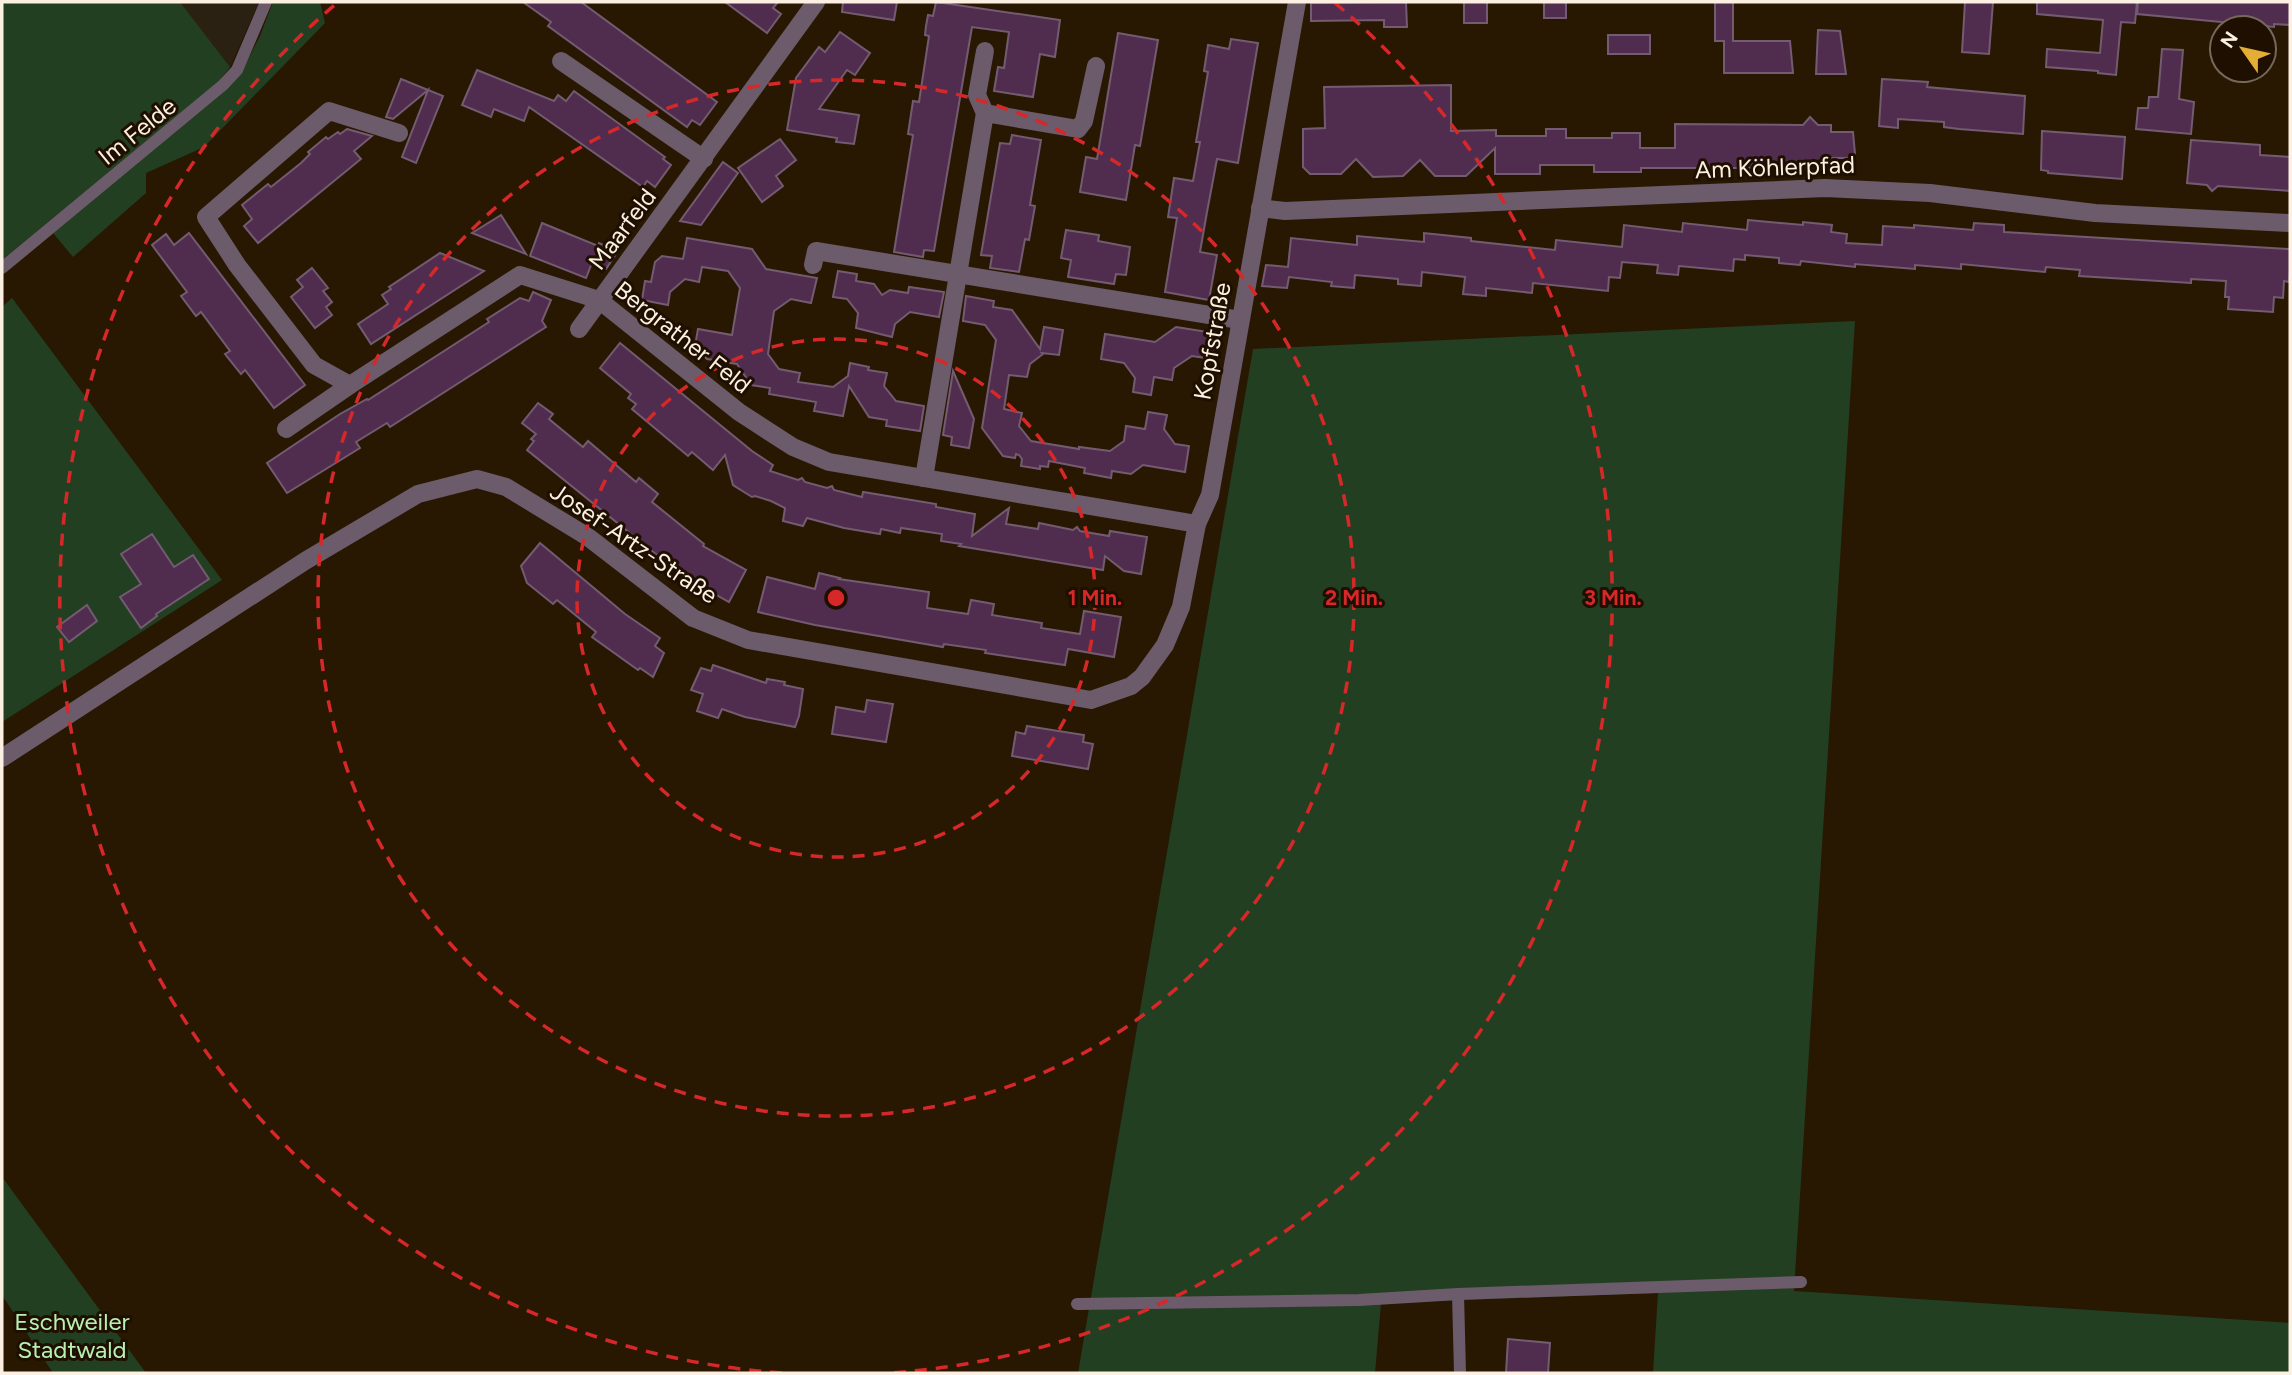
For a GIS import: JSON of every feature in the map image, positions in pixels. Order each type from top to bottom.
[{"type":"street","name":"Maarfeld","points":[[579,329],[816,2]]},
{"type":"street","name":"Kopfstraße","points":[[1142,677],[1165,645],[1181,607],[1197,524],[1210,495],[1297,2]]},
{"type":"street","points":[[924,478],[985,113],[977,95],[985,51]]},
{"type":"street","points":[[561,61],[704,159]]},
{"type":"street","points":[[985,113],[1078,129],[1084,121],[1096,66]]},
{"type":"street","points":[[350,385],[314,365],[237,265],[206,217],[328,111],[399,133]]},
{"type":"street","name":"Am Köhlerpfad","points":[[1261,208],[1285,211],[1825,188],[1930,192],[2095,213],[2290,223]]},
{"type":"street","points":[[813,265],[816,251],[1240,320]]},
{"type":"street","name":"Bergrather Feld","points":[[286,429],[520,275],[599,300],[739,412],[793,447],[829,462],[1197,524]]},
{"type":"street","name":"Josef-Artz-Straße","points":[[2,758],[305,561],[418,494],[477,479],[506,486],[588,537],[693,618],[748,640],[1091,700],[1131,686],[1142,677]]},
{"type":"lane","name":"Im Felde","points":[[2,268],[223,85],[237,70],[266,2]]},
{"type":"lane","points":[[1077,1304],[1359,1300],[1801,1282]]},
{"type":"lane","points":[[1458,1294],[1460,1373]]},
{"type":"shaded area","points":[[180,2],[259,2],[230,67]]},
{"type":"green space","points":[[2,2],[180,2],[230,67],[219,81],[2,260]]},
{"type":"green space","points":[[273,2],[320,2],[325,23],[204,147],[146,173],[146,193],[73,257],[53,233],[241,73],[260,36]]},
{"type":"green space","points":[[12,298],[222,580],[2,722],[2,307]]},
{"type":"green space","points":[[1855,321],[1794,1291],[2290,1323],[2290,1373],[1653,1373],[1658,1293],[1381,1303],[1375,1373],[1078,1373],[1253,349]]},
{"type":"green space","name":"Eschweiler Stadtwald","points":[[2,1177],[146,1373],[53,1373],[2,1295]]},
{"type":"building","points":[[523,2],[581,2],[717,102],[700,125],[692,120],[687,127],[548,26],[551,22]]},
{"type":"building","points":[[725,2],[778,2],[773,8],[781,14],[767,33]]},
{"type":"building","points":[[843,2],[897,2],[894,20],[842,12]]},
{"type":"building","points":[[936,2],[1060,20],[1055,57],[1040,54],[1033,97],[994,91],[998,67],[1004,68],[1009,32],[972,27],[934,251],[924,250],[923,257],[894,252],[913,135],[908,134],[913,101],[919,102],[929,36],[925,35],[926,26],[928,15],[933,16]]},
{"type":"building","points":[[1406,2],[1407,27],[1384,27],[1384,20],[1311,21],[1311,3]]},
{"type":"building","points":[[1464,2],[1487,2],[1487,23],[1464,23]]},
{"type":"building","points":[[1544,2],[1566,2],[1566,18],[1544,18]]},
{"type":"building","points":[[1715,2],[1733,2],[1733,41],[1790,41],[1793,73],[1724,73],[1724,41],[1715,41]]},
{"type":"building","points":[[1965,2],[1993,2],[1989,54],[1962,52]]},
{"type":"building","points":[[2037,2],[2137,2],[2135,23],[2121,22],[2116,75],[2046,67],[2047,49],[2100,53],[2103,20],[2037,14]]},
{"type":"building","points":[[2138,2],[2290,2],[2290,25],[2278,24],[2278,14],[2208,14],[2208,21],[2137,14]]},
{"type":"building","points":[[1818,30],[1840,31],[1846,74],[1816,74]]},
{"type":"building","points":[[840,32],[870,53],[855,75],[847,70],[819,109],[859,115],[854,144],[836,142],[837,138],[787,130],[796,78],[819,47],[825,52]]},
{"type":"building","points":[[1118,33],[1158,40],[1140,146],[1135,145],[1126,200],[1080,192],[1086,157],[1097,159]]},
{"type":"building","points":[[1608,35],[1650,35],[1650,54],[1608,54]]},
{"type":"building","points":[[1231,39],[1258,43],[1238,163],[1217,159],[1200,252],[1217,255],[1209,300],[1165,292],[1177,218],[1168,217],[1174,178],[1193,181],[1200,142],[1196,142],[1208,72],[1204,71],[1208,45],[1229,49]]},
{"type":"building","points":[[2162,49],[2183,50],[2179,99],[2194,102],[2191,134],[2136,129],[2138,108],[2148,108],[2149,97],[2158,97]]},
{"type":"building","points":[[477,70],[554,101],[558,95],[566,101],[574,91],[665,157],[663,159],[671,165],[655,187],[647,181],[643,187],[529,107],[524,121],[494,109],[491,117],[462,105]]},
{"type":"building","points":[[401,79],[443,96],[416,163],[402,157],[428,90],[393,119],[386,117]]},
{"type":"building","points":[[1882,79],[1928,82],[1927,87],[2025,96],[2023,134],[1959,129],[1944,127],[1944,122],[1898,119],[1898,128],[1879,126]]},
{"type":"building","points":[[1451,85],[1451,131],[1496,130],[1496,136],[1546,136],[1546,129],[1566,129],[1566,138],[1612,138],[1612,133],[1640,133],[1640,148],[1675,148],[1675,124],[1803,125],[1810,117],[1818,125],[1831,125],[1831,132],[1853,132],[1855,154],[1849,158],[1831,158],[1831,163],[1752,163],[1752,168],[1641,168],[1641,172],[1594,172],[1594,165],[1540,165],[1540,174],[1495,174],[1495,148],[1466,176],[1435,176],[1420,160],[1403,176],[1373,177],[1356,159],[1341,174],[1310,174],[1303,167],[1303,129],[1325,128],[1324,87]]},
{"type":"building","points":[[347,129],[372,136],[354,151],[361,159],[258,243],[244,226],[252,219],[242,205],[268,184],[271,187],[301,163],[310,154],[308,152],[326,137],[328,139]]},
{"type":"building","points":[[2042,131],[2125,137],[2122,179],[2048,173],[2041,170]]},
{"type":"building","points":[[1012,135],[1041,140],[1030,205],[1035,206],[1029,240],[1025,239],[1019,272],[990,268],[992,256],[981,255],[1000,143],[1010,144]]},
{"type":"building","points":[[780,139],[796,160],[776,176],[783,186],[762,202],[738,168]]},
{"type":"building","points":[[2191,140],[2260,145],[2260,155],[2290,157],[2290,191],[2218,186],[2212,191],[2207,185],[2187,183]]},
{"type":"building","points":[[723,162],[738,173],[701,225],[680,221]]},
{"type":"building","points":[[501,215],[526,254],[472,233]]},
{"type":"building","points":[[1748,220],[1832,225],[1831,232],[1847,234],[1846,243],[1882,245],[1883,226],[1914,228],[1914,225],[1973,230],[1974,223],[2004,225],[2004,232],[2290,249],[2289,282],[2284,281],[2283,298],[2274,297],[2273,312],[2228,309],[2229,297],[2225,297],[2226,281],[2191,279],[2191,283],[2079,276],[2080,270],[2046,267],[2045,272],[1961,264],[1961,269],[1915,265],[1915,269],[1855,264],[1855,267],[1801,261],[1800,265],[1779,263],[1779,258],[1745,255],[1745,260],[1734,259],[1733,271],[1679,266],[1678,275],[1657,273],[1658,265],[1622,262],[1620,278],[1609,277],[1608,291],[1533,283],[1532,293],[1486,288],[1486,296],[1463,294],[1465,277],[1422,272],[1421,286],[1398,284],[1398,279],[1355,275],[1354,288],[1331,286],[1332,282],[1289,277],[1287,288],[1262,286],[1266,265],[1288,267],[1291,238],[1357,245],[1357,236],[1424,242],[1424,233],[1555,250],[1556,240],[1622,247],[1624,225],[1682,232],[1683,223],[1747,230]]},
{"type":"building","points":[[542,223],[598,246],[599,243],[618,251],[606,269],[592,263],[586,278],[530,256]]},
{"type":"building","points":[[1066,230],[1099,235],[1098,241],[1130,247],[1126,275],[1116,274],[1114,284],[1068,277],[1071,260],[1061,258]]},
{"type":"building","points":[[189,233],[305,385],[274,408],[245,370],[241,374],[225,354],[230,351],[201,312],[196,316],[181,296],[187,292],[152,245],[166,234],[174,245]]},
{"type":"building","points":[[687,238],[752,249],[766,269],[817,278],[811,303],[791,299],[774,311],[768,354],[779,369],[800,373],[798,382],[833,387],[848,376],[850,363],[887,373],[884,386],[896,401],[924,406],[920,431],[886,426],[887,420],[869,417],[849,386],[843,416],[814,411],[816,402],[769,394],[770,388],[751,385],[737,364],[707,359],[695,346],[698,329],[732,335],[740,288],[728,271],[702,267],[699,282],[685,279],[670,292],[668,305],[642,300],[645,281],[651,282],[655,262],[662,256],[683,259]]},
{"type":"building","points":[[440,253],[484,271],[371,344],[358,324],[388,304],[382,295],[391,289],[389,287]]},
{"type":"building","points":[[312,268],[328,288],[323,291],[332,302],[326,307],[332,315],[315,328],[291,297],[303,287],[297,280]]},
{"type":"building","points":[[838,271],[857,274],[856,281],[874,284],[882,295],[890,290],[908,293],[909,287],[944,292],[939,317],[910,312],[895,324],[892,337],[856,328],[858,313],[847,299],[833,297]]},
{"type":"building","points":[[533,292],[551,300],[542,321],[546,327],[390,427],[387,423],[356,442],[360,448],[287,493],[267,463],[340,414],[368,400],[489,322],[487,319],[520,298],[529,301]]},
{"type":"building","points":[[966,296],[994,301],[993,307],[1012,310],[1040,349],[1044,327],[1063,330],[1059,355],[1042,353],[1030,364],[1027,377],[1009,375],[1004,409],[1022,413],[1019,426],[1031,441],[1110,451],[1124,441],[1126,426],[1145,429],[1148,412],[1167,415],[1164,429],[1175,444],[1189,446],[1185,472],[1143,465],[1131,474],[1112,471],[1111,478],[1084,473],[1085,468],[1049,461],[1048,467],[1040,466],[1040,469],[1021,466],[1022,459],[1019,455],[1016,454],[1015,458],[1003,456],[982,428],[996,340],[985,325],[963,321]]},
{"type":"building","points":[[1176,327],[1208,332],[1207,339],[1216,340],[1213,359],[1192,356],[1174,368],[1172,380],[1154,377],[1151,395],[1133,392],[1135,378],[1124,363],[1101,359],[1105,334],[1155,342]]},
{"type":"building","points":[[620,343],[752,451],[773,465],[770,471],[798,480],[802,478],[805,482],[827,488],[832,486],[834,490],[862,497],[863,492],[936,504],[936,507],[975,514],[972,536],[1009,508],[1006,524],[1038,529],[1039,523],[1073,530],[1077,527],[1080,531],[1109,536],[1110,531],[1147,537],[1141,574],[1124,571],[1105,556],[1103,570],[959,546],[961,544],[941,541],[942,534],[901,528],[900,533],[881,529],[880,534],[807,518],[803,526],[783,521],[785,508],[771,501],[752,497],[733,485],[725,455],[713,470],[692,452],[688,456],[632,409],[636,404],[628,398],[631,394],[600,368]]},
{"type":"building","points":[[953,371],[974,419],[969,448],[951,445],[952,437],[943,435]]},
{"type":"building","points":[[538,403],[553,414],[549,419],[583,447],[588,441],[636,482],[639,478],[658,494],[652,502],[704,544],[703,546],[746,570],[729,602],[683,576],[527,450],[536,434],[522,423]]},
{"type":"building","points":[[152,534],[174,567],[193,555],[209,579],[156,614],[157,616],[141,628],[120,597],[141,584],[121,554]]},
{"type":"building","points":[[540,543],[625,614],[660,638],[655,646],[664,653],[653,677],[640,668],[638,670],[592,637],[596,632],[557,600],[553,604],[527,583],[521,566]]},
{"type":"building","points":[[819,573],[839,579],[929,592],[927,608],[968,614],[971,600],[994,604],[992,615],[1042,623],[1041,628],[1080,634],[1084,611],[1121,617],[1114,657],[1068,649],[1065,665],[985,653],[986,650],[944,644],[943,647],[815,625],[758,612],[767,577],[815,589]]},
{"type":"building","points":[[87,605],[97,621],[69,642],[57,627]]},
{"type":"building","points":[[713,665],[766,683],[767,679],[803,689],[795,727],[745,717],[722,709],[718,718],[697,711],[703,694],[691,690],[701,668],[711,671]]},
{"type":"building","points":[[867,700],[893,704],[886,742],[832,734],[836,707],[865,712]]},
{"type":"building","points":[[1027,726],[1084,735],[1083,742],[1093,744],[1088,769],[1012,756],[1016,732],[1025,734]]},
{"type":"building","points":[[1508,1339],[1550,1343],[1548,1373],[1506,1373]]}]
